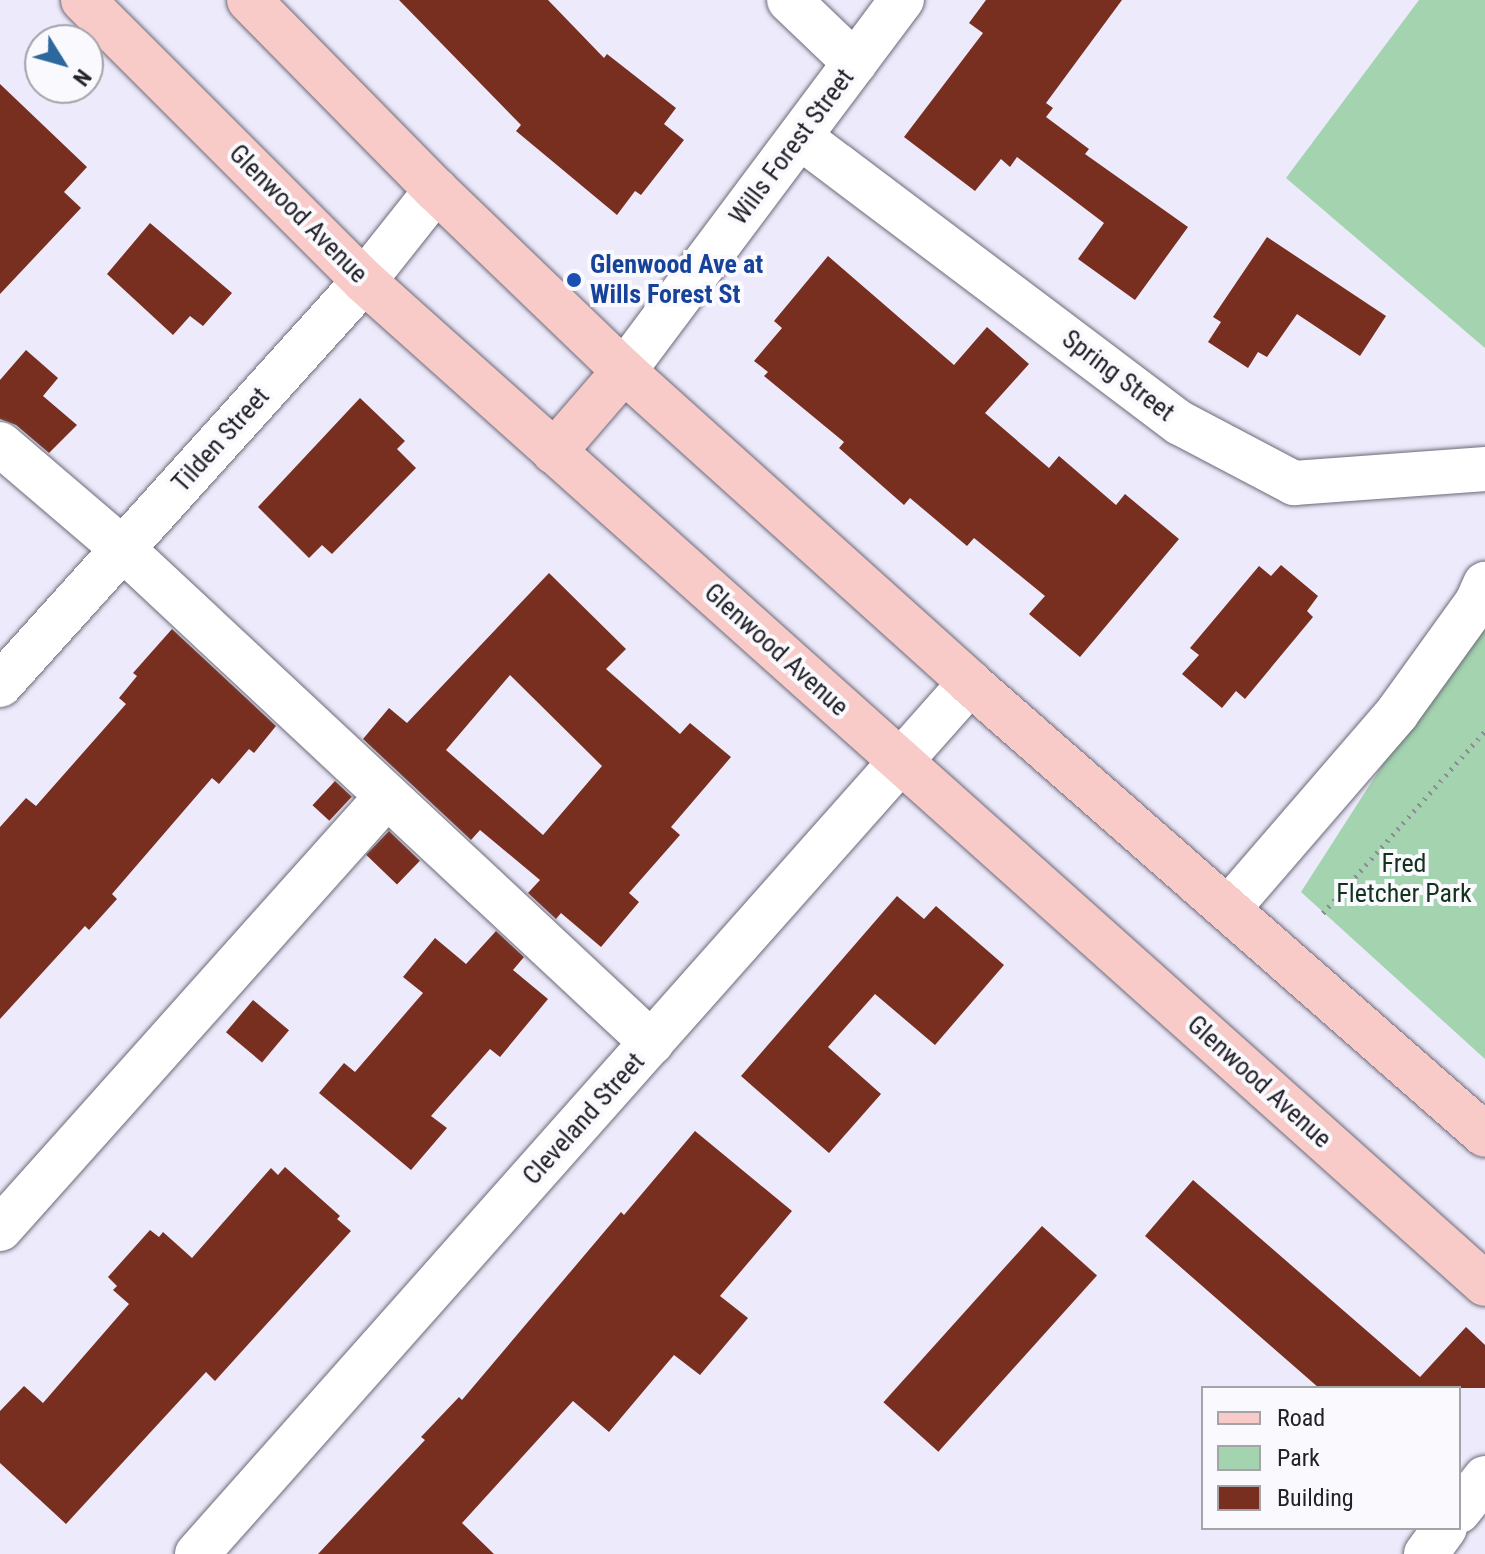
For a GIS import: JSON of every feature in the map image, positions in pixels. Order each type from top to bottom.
[{"type":"main road","name":"Glenwood Avenue","points":[[83,0],[364,281],[1485,1284]]},
{"type":"main road","points":[[249,0],[436,190],[624,371],[970,683],[1485,1135]]},
{"type":"main road","points":[[554,452],[624,371]]},
{"type":"street","points":[[789,0],[855,63]]},
{"type":"street","name":"Wills Forest Street","points":[[624,371],[902,0]]},
{"type":"street","name":"Spring Street","points":[[800,137],[1180,423],[1294,483],[1485,469]]},
{"type":"street","name":"Tilden Street","points":[[0,685],[364,281],[436,190]]},
{"type":"street","points":[[0,444],[124,550],[652,1043]]},
{"type":"street","points":[[1228,909],[1397,713],[1477,602],[1485,584]]},
{"type":"street","name":"Cleveland Street","points":[[197,1554],[970,683]]},
{"type":"street","points":[[0,1229],[387,796]]},
{"type":"street","points":[[1461,1508],[1485,1478]]},
{"type":"street","points":[[1426,1554],[1444,1530]]},
{"type":"path","points":[[1323,913],[1485,731]]},
{"type":"green space","points":[[1419,0],[1485,0],[1485,348],[1286,178]]},
{"type":"green space","name":"Fred Fletcher Park","points":[[1485,605],[1485,1059],[1301,892]]},
{"type":"building","points":[[399,0],[548,0],[604,58],[607,54],[676,108],[664,124],[684,140],[641,195],[635,191],[617,215],[516,131],[521,125]]},
{"type":"building","points":[[986,0],[1122,0],[1046,103],[1053,108],[1046,117],[1089,149],[1085,154],[1188,227],[1135,300],[1078,259],[1104,223],[1017,157],[1010,167],[1001,159],[975,191],[904,137],[983,33],[969,23]]},
{"type":"building","points":[[0,84],[87,167],[64,192],[81,208],[0,294]]},
{"type":"building","points":[[150,223],[232,293],[203,326],[190,316],[173,335],[107,274]]},
{"type":"building","points":[[1267,237],[1386,316],[1360,356],[1297,314],[1267,357],[1258,352],[1248,368],[1208,342],[1221,322],[1213,317]]},
{"type":"building","points":[[828,256],[954,365],[987,327],[1029,364],[985,413],[1049,468],[1059,456],[1116,505],[1125,494],[1179,539],[1080,657],[1029,614],[1045,596],[974,538],[967,546],[910,498],[904,505],[839,448],[844,442],[764,376],[768,372],[754,361],[782,328],[774,321]]},
{"type":"building","points":[[26,350],[58,378],[43,396],[77,425],[49,453],[16,425],[0,419],[0,380]]},
{"type":"building","points":[[360,398],[405,441],[397,449],[416,468],[332,554],[322,545],[309,558],[258,507]]},
{"type":"building","points":[[1281,565],[1318,596],[1307,611],[1313,617],[1245,699],[1236,691],[1222,708],[1182,674],[1199,655],[1190,648],[1259,566],[1271,576]]},
{"type":"building","points":[[549,573],[626,649],[606,669],[680,734],[690,723],[731,757],[671,827],[680,835],[629,893],[639,902],[601,947],[561,913],[556,919],[528,893],[540,880],[480,830],[471,840],[363,739],[389,708],[407,723]],"holes":[[[510,675],[602,766],[543,835],[446,750]]]},
{"type":"building","points":[[172,629],[276,726],[254,753],[249,749],[219,784],[212,778],[112,894],[117,899],[89,930],[85,926],[0,1019],[0,827],[26,798],[36,806],[126,704],[119,698],[137,676],[133,673]]},
{"type":"building","points":[[335,781],[352,797],[329,821],[312,805]]},
{"type":"building","points":[[389,831],[420,861],[397,885],[366,855]]},
{"type":"building","points":[[897,896],[924,919],[936,906],[1004,965],[935,1045],[875,994],[828,1047],[881,1094],[829,1153],[741,1076]]},
{"type":"building","points":[[496,931],[524,957],[513,970],[548,999],[500,1057],[490,1049],[431,1116],[447,1128],[411,1170],[319,1093],[344,1063],[355,1072],[423,993],[403,977],[435,938],[466,964]]},
{"type":"building","points":[[253,1000],[289,1030],[262,1062],[226,1032]]},
{"type":"building","points":[[695,1131],[792,1211],[720,1296],[748,1318],[700,1375],[674,1355],[609,1432],[573,1401],[462,1523],[494,1554],[318,1554],[425,1440],[421,1437],[459,1397],[462,1400],[621,1212],[624,1215]]},
{"type":"building","points":[[285,1167],[340,1216],[337,1219],[351,1231],[215,1381],[206,1372],[66,1524],[0,1463],[0,1411],[24,1386],[43,1403],[129,1304],[113,1290],[117,1286],[108,1277],[150,1230],[159,1237],[163,1232],[192,1258],[271,1168],[278,1175]]},
{"type":"building","points":[[1193,1180],[1420,1377],[1466,1327],[1485,1345],[1485,1388],[1317,1386],[1145,1236]]},
{"type":"building","points":[[1042,1226],[1097,1276],[938,1452],[883,1402]]},
{"type":"place","name":"Glenwood Ave at Wills Forest St","points":[[574,280]]}]
